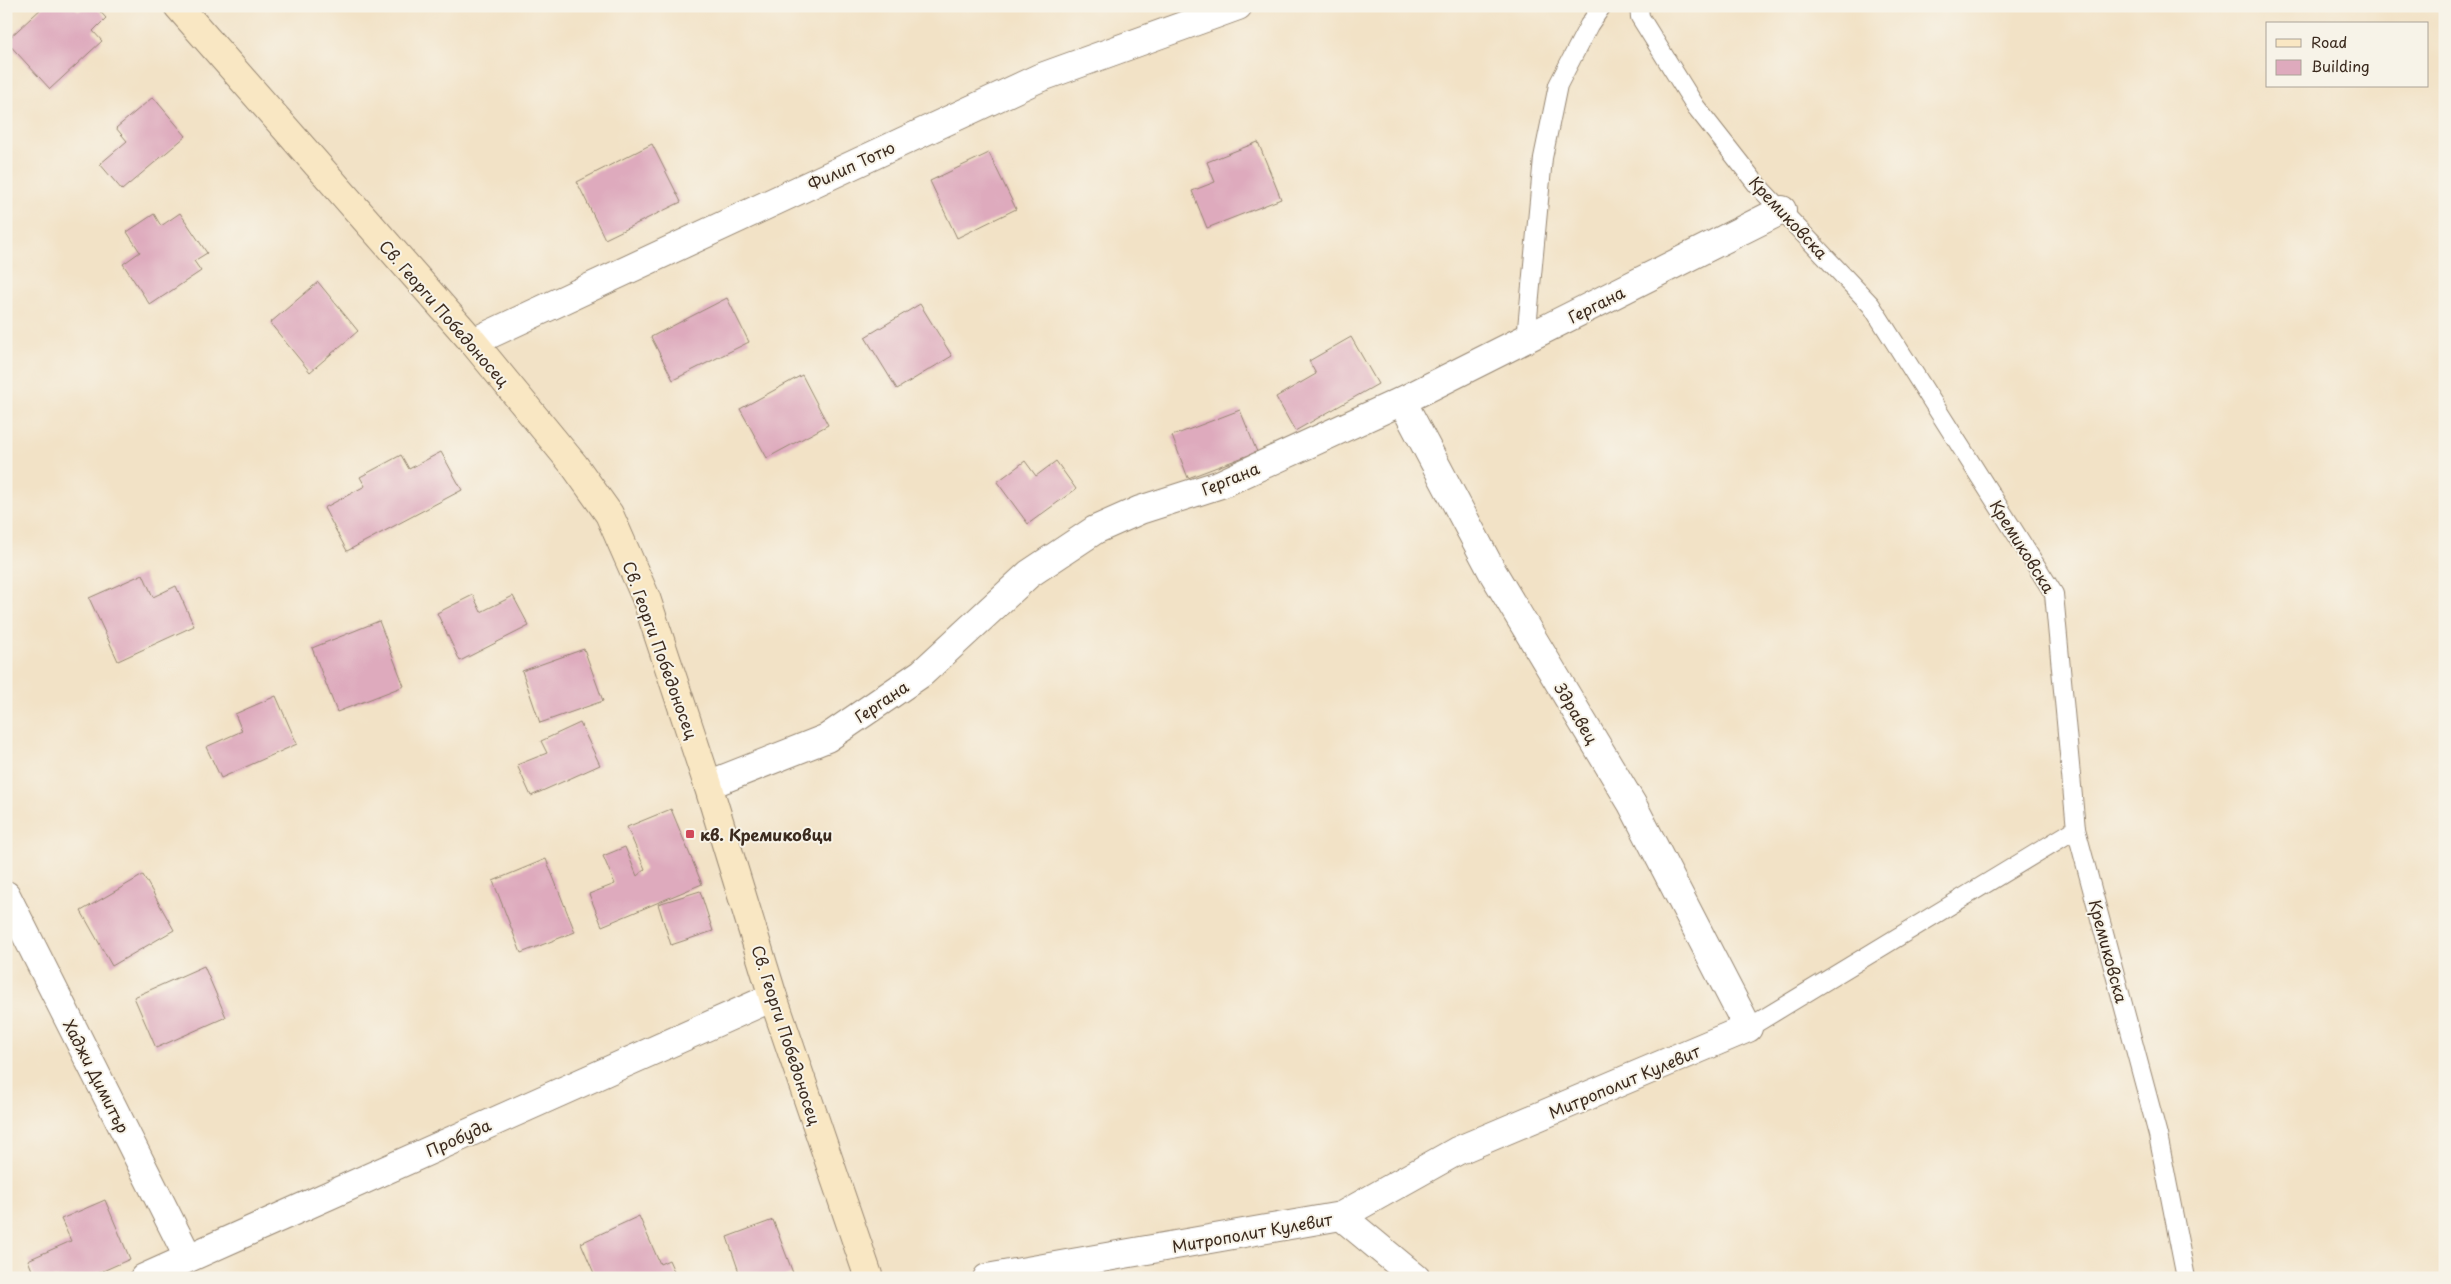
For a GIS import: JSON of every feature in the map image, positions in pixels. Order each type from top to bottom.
[{"type":"street","name":"Св. Георги Победоносец","points":[[178,6],[473,342],[574,465],[609,514],[646,598],[708,785],[773,997],[869,1278]]},
{"type":"street","name":"Филип Тотю","points":[[473,342],[1039,78],[1238,6]]},
{"type":"street","name":"Гергана","points":[[708,785],[827,738],[922,673],[1029,574],[1095,530],[1140,510],[1221,484],[1402,401],[1782,210]]},
{"type":"street","name":"Здравец","points":[[1402,401],[1492,571],[1632,804],[1748,1028]]},
{"type":"street","name":"Хаджи Димитър","points":[[6,895],[188,1258]]},
{"type":"street","name":"Пробуда","points":[[144,1278],[773,997]]},
{"type":"street","name":"Митрополит Кулевит","points":[[987,1278],[1341,1216],[1457,1152],[1748,1028]]},
{"type":"street","points":[[1341,1216],[1416,1278]]},
{"type":"lane","points":[[1526,339],[1543,158],[1558,85],[1588,25],[1602,6]]},
{"type":"lane","name":"Кремиковска","points":[[1639,6],[1640,17],[1696,107],[1758,186],[1871,305],[2054,594],[2076,829],[2158,1135],[2186,1278]]},
{"type":"lane","points":[[1748,1028],[2076,829]]},
{"type":"building","points":[[44,6],[74,6],[79,11],[84,6],[95,6],[106,18],[93,31],[102,41],[50,89],[6,41]]},
{"type":"building","points":[[153,97],[186,136],[122,190],[100,164],[127,141],[116,128]]},
{"type":"building","points":[[1258,142],[1281,199],[1207,228],[1192,191],[1215,182],[1207,162]]},
{"type":"building","points":[[652,144],[681,202],[605,239],[577,182]]},
{"type":"building","points":[[989,153],[1016,209],[957,238],[930,181]]},
{"type":"building","points":[[180,213],[207,253],[194,261],[201,271],[150,305],[123,264],[140,252],[127,232],[154,214],[161,226]]},
{"type":"building","points":[[318,282],[358,331],[310,372],[270,323]]},
{"type":"building","points":[[727,298],[749,342],[673,380],[651,337]]},
{"type":"building","points":[[920,304],[952,356],[897,389],[865,337]]},
{"type":"building","points":[[1351,337],[1378,384],[1295,431],[1276,397],[1316,374],[1309,361]]},
{"type":"building","points":[[802,375],[828,425],[767,458],[740,409]]},
{"type":"building","points":[[1240,410],[1257,452],[1188,478],[1172,436]]},
{"type":"building","points":[[441,452],[462,490],[347,551],[324,508],[365,486],[360,477],[401,455],[409,469]]},
{"type":"building","points":[[1025,461],[1036,476],[1056,461],[1076,489],[1028,524],[997,482]]},
{"type":"building","points":[[143,574],[153,597],[176,586],[194,626],[118,661],[89,598]]},
{"type":"building","points":[[473,595],[481,612],[513,596],[529,626],[460,661],[437,613]]},
{"type":"building","points":[[379,621],[404,686],[337,712],[312,648]]},
{"type":"building","points":[[584,649],[603,701],[540,723],[522,671]]},
{"type":"building","points":[[276,696],[297,744],[221,778],[206,747],[242,731],[235,714]]},
{"type":"building","points":[[580,723],[600,765],[531,796],[517,765],[547,753],[541,741]]},
{"type":"building","points":[[671,809],[702,884],[602,926],[589,894],[615,884],[603,856],[625,847],[637,876],[645,869],[627,827]]},
{"type":"building","points":[[546,859],[575,932],[521,953],[493,881]]},
{"type":"building","points":[[143,875],[174,930],[112,966],[81,911]]},
{"type":"building","points":[[700,891],[713,931],[671,945],[658,904]]},
{"type":"building","points":[[204,966],[226,1017],[156,1048],[134,997]]},
{"type":"building","points":[[105,1200],[130,1259],[87,1278],[35,1278],[28,1260],[71,1241],[61,1219]]},
{"type":"building","points":[[639,1216],[660,1264],[669,1260],[677,1278],[596,1278],[581,1243]]},
{"type":"building","points":[[773,1220],[793,1273],[781,1278],[741,1278],[727,1237]]},
{"type":"place","name":"кв. Кремиковци","points":[[690,834]]}]
